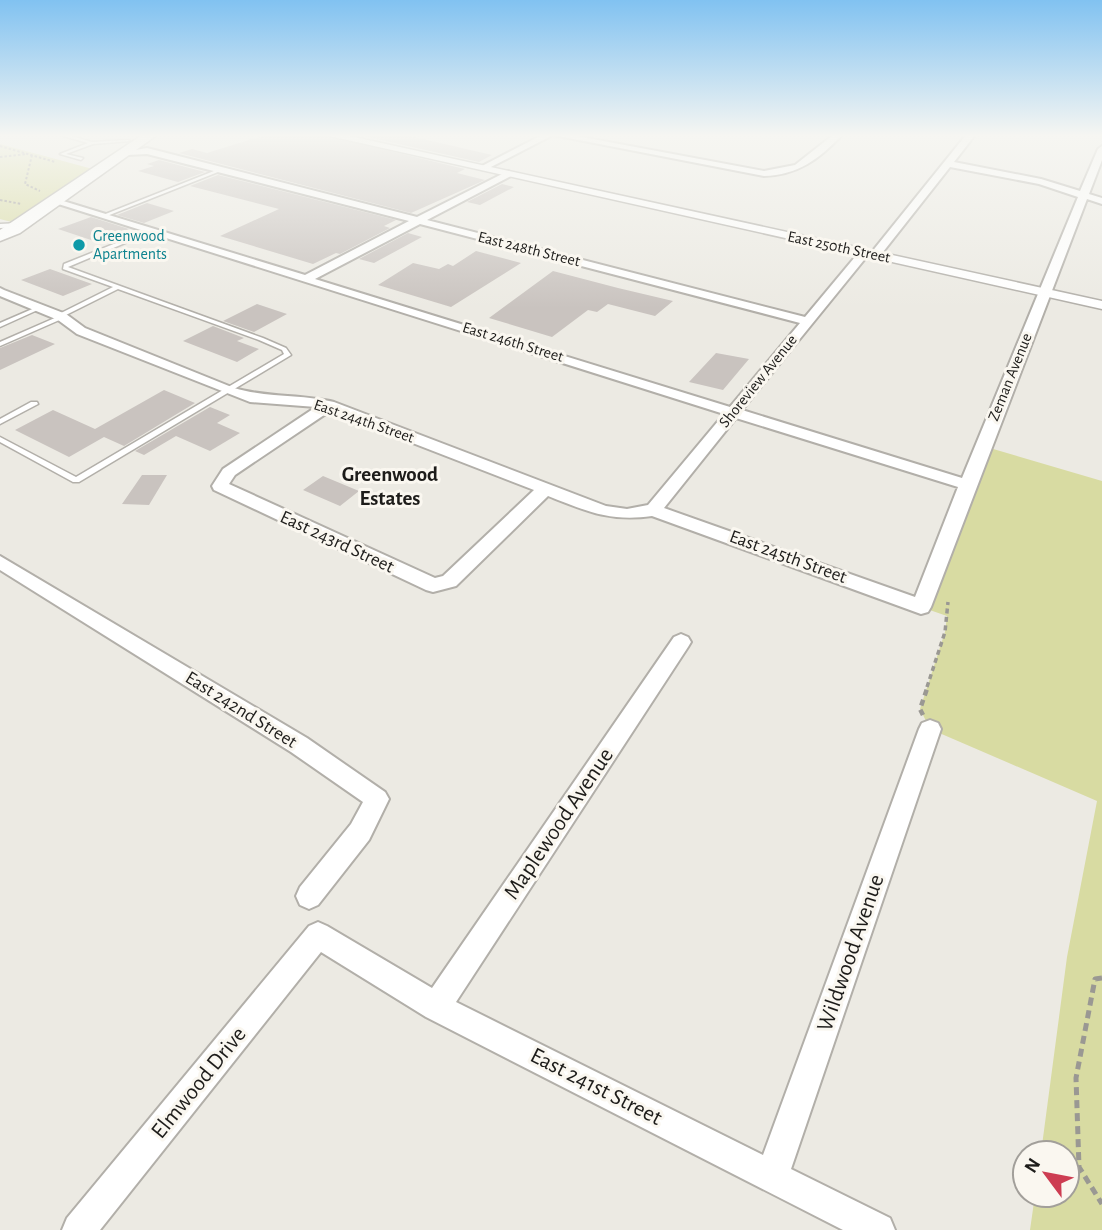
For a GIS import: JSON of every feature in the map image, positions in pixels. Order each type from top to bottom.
[{"type":"main road","points":[[0,246],[13,236],[9,229],[58,192]]},
{"type":"street","name":"East 248th Street","points":[[310,192],[808,321]]},
{"type":"street","points":[[308,278],[472,192]]},
{"type":"street","name":"East 250th Street","points":[[591,192],[1102,305]]},
{"type":"street","name":"Shoreview Avenue","points":[[653,510],[808,321],[924,192]]},
{"type":"street","points":[[1074,192],[1102,201]]},
{"type":"street","name":"Zeman Avenue","points":[[921,607],[967,485],[1084,195]]},
{"type":"street","name":"East 246th Street","points":[[52,196],[105,215],[967,485]]},
{"type":"street","name":"East 244th Street","points":[[0,292],[61,317],[81,331],[229,391],[256,399],[307,401],[329,405],[603,511],[627,514],[653,510]]},
{"type":"street","name":"East 243rd Street","points":[[329,405],[229,472],[220,486],[433,585],[449,581],[468,565],[545,489]]},
{"type":"street","name":"East 245th Street","points":[[653,510],[767,548],[921,607]]},
{"type":"street","name":"East 242nd Street","points":[[0,562],[299,745],[377,799],[360,832],[309,896]]},
{"type":"street","name":"Maplewood Avenue","points":[[436,1007],[681,642]]},
{"type":"street","name":"Wildwood Avenue","points":[[772,1176],[930,729]]},
{"type":"street","name":"East 241st Street","points":[[318,935],[436,1007],[878,1230]]},
{"type":"street","name":"Elmwood Drive","points":[[79,1230],[318,935]]},
{"type":"lane","points":[[105,215],[163,192]]},
{"type":"lane","points":[[0,439],[76,480],[288,355],[288,351],[65,268],[66,265],[153,230]]},
{"type":"lane","points":[[0,344],[61,317],[118,287]]},
{"type":"lane","points":[[0,325],[39,308]]},
{"type":"lane","points":[[0,422],[34,404]]},
{"type":"path","points":[[42,192],[52,196]]},
{"type":"path","points":[[0,200],[23,204]]},
{"type":"path","points":[[930,729],[920,709],[945,632],[948,602]]},
{"type":"path","points":[[1102,978],[1095,979],[1076,1078],[1079,1167],[1102,1204]]},
{"type":"green space","points":[[0,192],[69,192],[23,225],[0,219]]},
{"type":"green space","points":[[983,446],[1102,481],[1102,1230],[1030,1230],[1033,1209],[1081,1209],[1081,1139],[1043,1139],[1067,957],[1097,801],[930,729],[920,709],[945,632],[947,616],[921,607]]},
{"type":"building","points":[[215,192],[287,192],[396,220],[384,226],[390,228],[340,254],[336,253],[313,264],[220,236],[279,209]]},
{"type":"building","points":[[331,192],[457,192],[411,213]]},
{"type":"building","points":[[486,192],[504,192],[480,205],[467,202]]},
{"type":"building","points":[[147,203],[174,211],[144,223],[117,215]]},
{"type":"building","points":[[91,217],[129,229],[97,242],[58,229]]},
{"type":"building","points":[[408,233],[422,237],[374,263],[359,259]]},
{"type":"building","points":[[476,251],[521,263],[451,307],[378,285],[413,263],[439,269],[448,264],[453,266]]},
{"type":"building","points":[[50,269],[92,284],[63,296],[21,280]]},
{"type":"building","points":[[553,271],[673,301],[655,316],[608,304],[597,312],[588,310],[552,337],[489,318]]},
{"type":"building","points":[[257,304],[287,314],[254,332],[223,321]]},
{"type":"building","points":[[213,326],[244,338],[237,341],[259,349],[237,362],[183,341]]},
{"type":"building","points":[[32,335],[55,344],[0,370],[0,348]]},
{"type":"building","points":[[716,353],[749,359],[723,390],[689,382]]},
{"type":"building","points":[[164,390],[195,403],[124,446],[104,437],[69,457],[15,430],[53,410],[95,429]]},
{"type":"building","points":[[210,407],[230,415],[217,423],[240,433],[210,451],[176,436],[144,455],[135,451]]},
{"type":"building","points":[[142,475],[167,475],[149,505],[122,504]]},
{"type":"building","points":[[323,476],[359,491],[340,506],[303,490]]},
{"type":"place","name":"Greenwood Apartments","points":[[79,245]]},
{"type":"district","name":"Greenwood Estates","points":[[390,486]]}]
